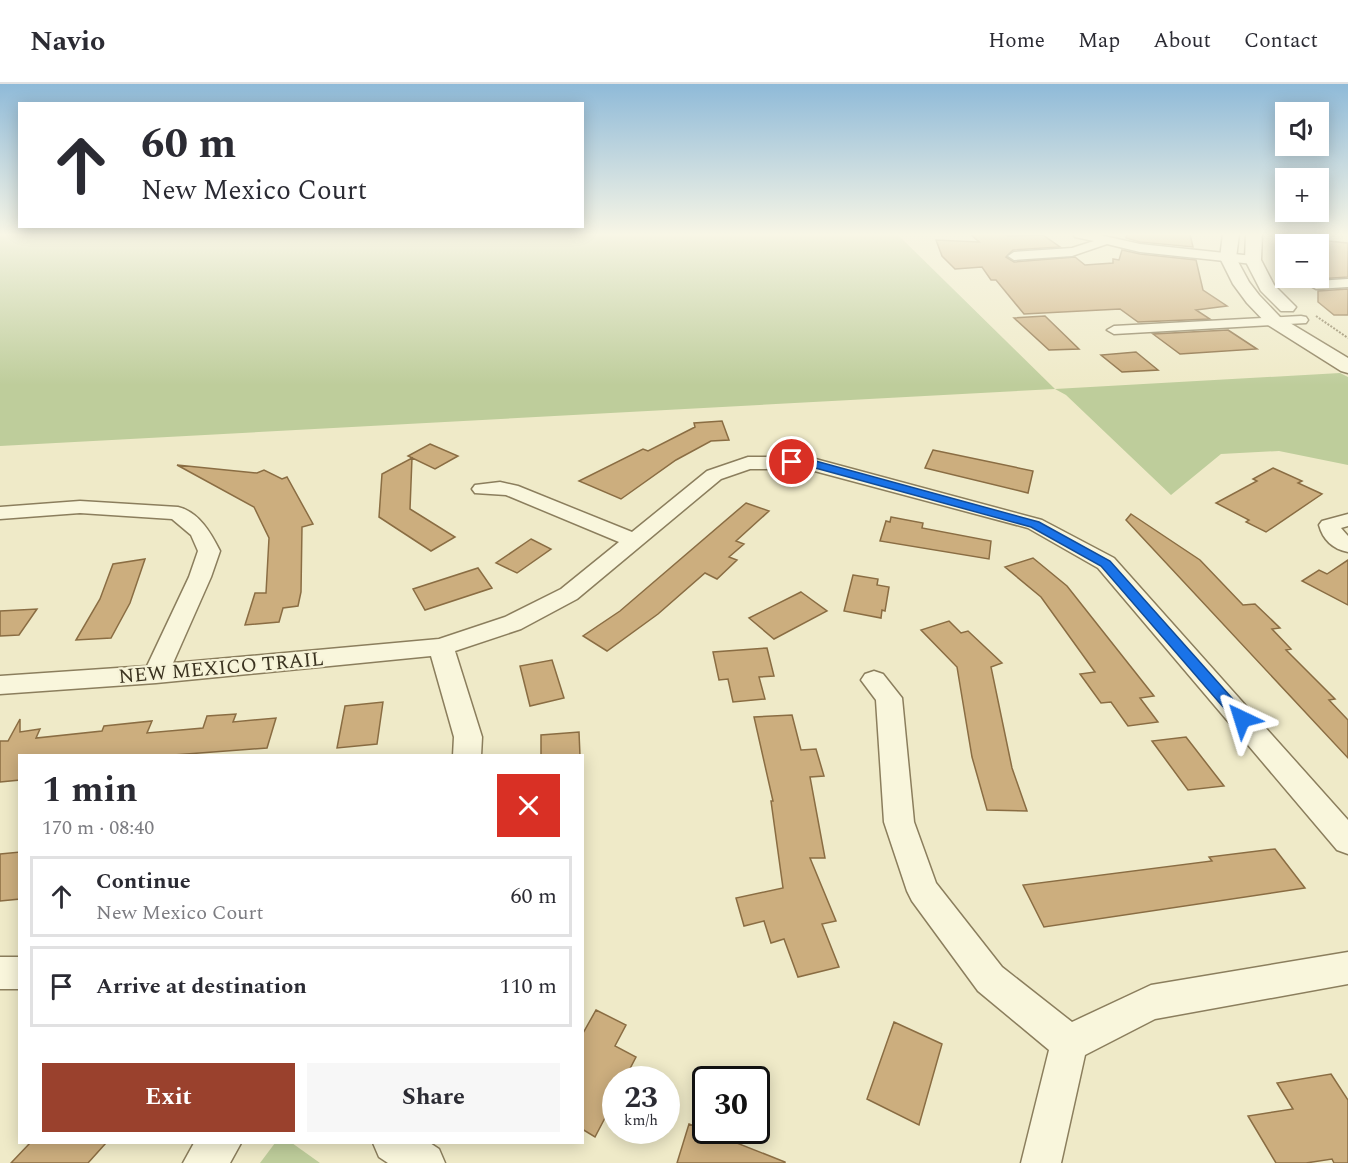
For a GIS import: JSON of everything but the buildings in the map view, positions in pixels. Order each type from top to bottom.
[{"type":"street","points":[[1240,284],[1274,321],[1347,362]]},
{"type":"street","points":[[1266,284],[1347,362]]},
{"type":"street","points":[[1114,330],[1301,320]]},
{"type":"street","name":"NEW MEXICO TRAIL","points":[[0,686],[441,647],[513,623],[569,594],[714,475],[748,463],[776,461],[808,463],[1035,524],[1106,563],[1348,841]]},
{"type":"street","points":[[482,489],[511,490],[634,540]]},
{"type":"street","points":[[0,513],[80,507],[178,513],[200,532],[209,551],[200,577],[156,674]]},
{"type":"street","points":[[1348,520],[1329,525],[1332,536],[1348,546]]},
{"type":"street","points":[[441,647],[468,737],[467,754]]},
{"type":"street","points":[[874,680],[889,698],[898,822],[923,891],[990,979],[1069,1043]]},
{"type":"street","points":[[1069,1043],[1150,1002],[1348,968]]},
{"type":"street","points":[[0,973],[18,973]]},
{"type":"street","points":[[1041,1163],[1069,1043]]},
{"type":"street","points":[[203,1163],[220,1144]]},
{"type":"street","points":[[395,1144],[425,1163]]},
{"type":"green space","points":[[0,284],[948,284],[1055,389],[0,446]]},
{"type":"green space","points":[[1340,373],[1348,377],[1348,465],[1279,451],[1221,454],[1171,495],[1066,395],[1055,389]]},
{"type":"green space","points":[[274,1144],[293,1144],[320,1163],[260,1163]]},
{"type":"route","points":[[792,462],[808,463],[1035,524],[1106,563],[1242,719]]}]
